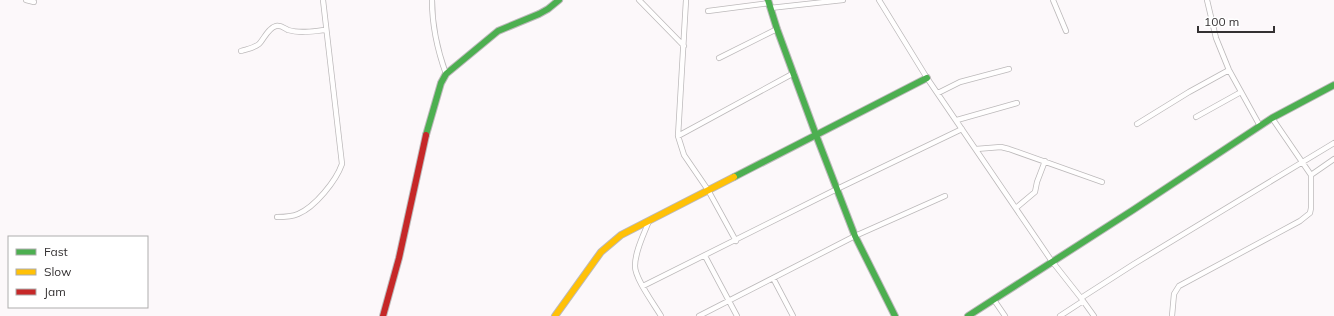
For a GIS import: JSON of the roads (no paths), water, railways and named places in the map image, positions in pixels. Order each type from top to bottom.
[{"type":"street","points":[[26,0],[34,2]]},
{"type":"street","points":[[276,217],[290,217],[299,214],[308,208],[325,191],[334,179],[342,164],[334,84],[323,0]]},
{"type":"street","points":[[432,0],[435,39],[446,74]]},
{"type":"street","points":[[384,316],[392,290],[423,149],[437,96],[446,74],[493,33],[504,27],[539,14],[559,0]]},
{"type":"street","points":[[639,0],[684,46]]},
{"type":"street","points":[[686,0],[678,136],[684,155],[708,190],[736,241]]},
{"type":"street","points":[[708,11],[769,4],[843,0]]},
{"type":"street","points":[[879,0],[938,94],[1052,262],[1094,316]]},
{"type":"street","points":[[1053,0],[1066,31]]},
{"type":"street","points":[[1207,0],[1216,38],[1229,70],[1260,126]]},
{"type":"street","points":[[769,4],[816,135],[855,236],[894,316]]},
{"type":"street","points":[[241,51],[254,47],[272,28],[276,26],[302,32],[326,30]]},
{"type":"street","points":[[719,58],[777,29]]},
{"type":"street","points":[[938,94],[960,82],[1009,69]]},
{"type":"street","points":[[1137,124],[1189,92],[1229,70]]},
{"type":"street","points":[[678,136],[794,73]]},
{"type":"street","points":[[555,316],[606,248],[621,235],[928,78]]},
{"type":"street","points":[[968,316],[1133,210],[1272,118],[1334,85]]},
{"type":"street","points":[[1196,117],[1241,92]]},
{"type":"street","points":[[956,120],[1018,103]]},
{"type":"street","points":[[1172,316],[1174,294],[1179,286],[1310,213],[1311,175],[1272,118]]},
{"type":"street","points":[[643,286],[736,241],[837,189],[962,129]]},
{"type":"street","points":[[1060,316],[1134,264],[1334,143]]},
{"type":"street","points":[[976,149],[1005,148],[1102,182]]},
{"type":"street","points":[[1311,175],[1334,159]]},
{"type":"street","points":[[1016,208],[1035,192],[1045,161]]},
{"type":"street","points":[[699,316],[855,236],[945,196]]},
{"type":"street","points":[[649,220],[635,264],[636,273],[661,316]]},
{"type":"street","points":[[706,256],[737,316]]},
{"type":"street","points":[[773,278],[793,316]]},
{"type":"street","points":[[994,300],[1005,316]]}]
